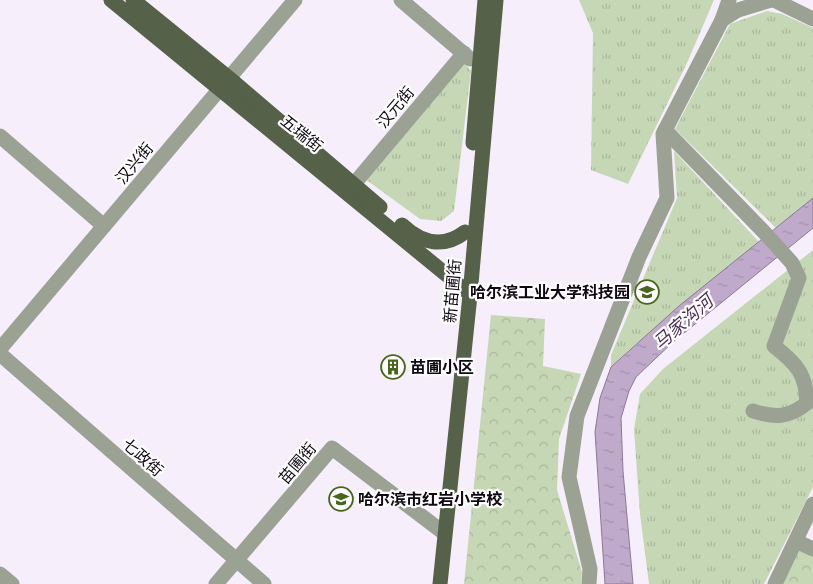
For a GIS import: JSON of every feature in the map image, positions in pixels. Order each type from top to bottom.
[{"type":"main road","name":"五瑞街","points":[[111,0],[225,83],[354,184],[412,234],[427,242],[446,242],[455,239],[465,232]]},
{"type":"main road","name":"五瑞街","points":[[133,0],[225,83],[465,290]]},
{"type":"main road","name":"新苗圃街","points":[[434,584],[442,531],[485,70],[485,0]]},
{"type":"main road","name":"新苗圃街","points":[[465,290],[465,232],[485,70],[496,0]]},
{"type":"main road","name":"新苗圃街","points":[[440,584],[442,531]]},
{"type":"street","name":"汉兴街","points":[[0,349],[295,0]]},
{"type":"street","points":[[401,0],[485,70]]},
{"type":"street","points":[[589,584],[590,569],[569,477],[577,416],[639,257],[668,198],[663,134],[722,20],[729,0]]},
{"type":"street","points":[[722,20],[738,10],[772,0],[813,19]]},
{"type":"street","name":"汉元街","points":[[354,184],[464,54]]},
{"type":"street","points":[[665,130],[792,263],[799,278],[774,346],[796,365],[803,376],[810,405],[783,418],[753,411]]},
{"type":"street","points":[[0,136],[104,226]]},
{"type":"street","name":"七政街","points":[[0,354],[264,584]]},
{"type":"street","name":"苗圃街","points":[[216,584],[332,448],[442,531]]},
{"type":"street","points":[[775,584],[813,504]]},
{"type":"street","points":[[796,541],[813,549]]},
{"type":"street","points":[[0,574],[12,584]]},
{"type":"green space","points":[[579,0],[714,0],[687,63],[628,184],[591,170],[593,33]]},
{"type":"green space","points":[[767,11],[782,14],[813,28],[813,199],[776,228],[675,129],[730,24]]},
{"type":"green space","points":[[463,62],[471,71],[454,211],[441,221],[420,219],[365,179]]},
{"type":"green space","points":[[674,151],[759,242],[611,367],[611,355],[677,198]]},
{"type":"green space","points":[[813,250],[813,487],[764,584],[649,584],[640,514],[634,429],[640,394],[663,369]]},
{"type":"green space","points":[[491,315],[545,319],[543,366],[581,374],[559,439],[557,490],[582,572],[581,584],[464,584]]},
{"type":"green space","points":[[798,547],[813,554],[813,584],[781,584]]},
{"type":"water","name":"马家沟河","points":[[813,198],[813,228],[673,342],[636,377],[629,391],[621,418],[623,471],[633,584],[605,584],[595,432],[600,398],[611,367],[679,306]]},
{"type":"place","name":"哈尔滨工业大学科技园","points":[[647,292]]},
{"type":"place","name":"苗圃小区","points":[[393,367]]},
{"type":"place","name":"哈尔滨市红岩小学校","points":[[341,499]]}]
